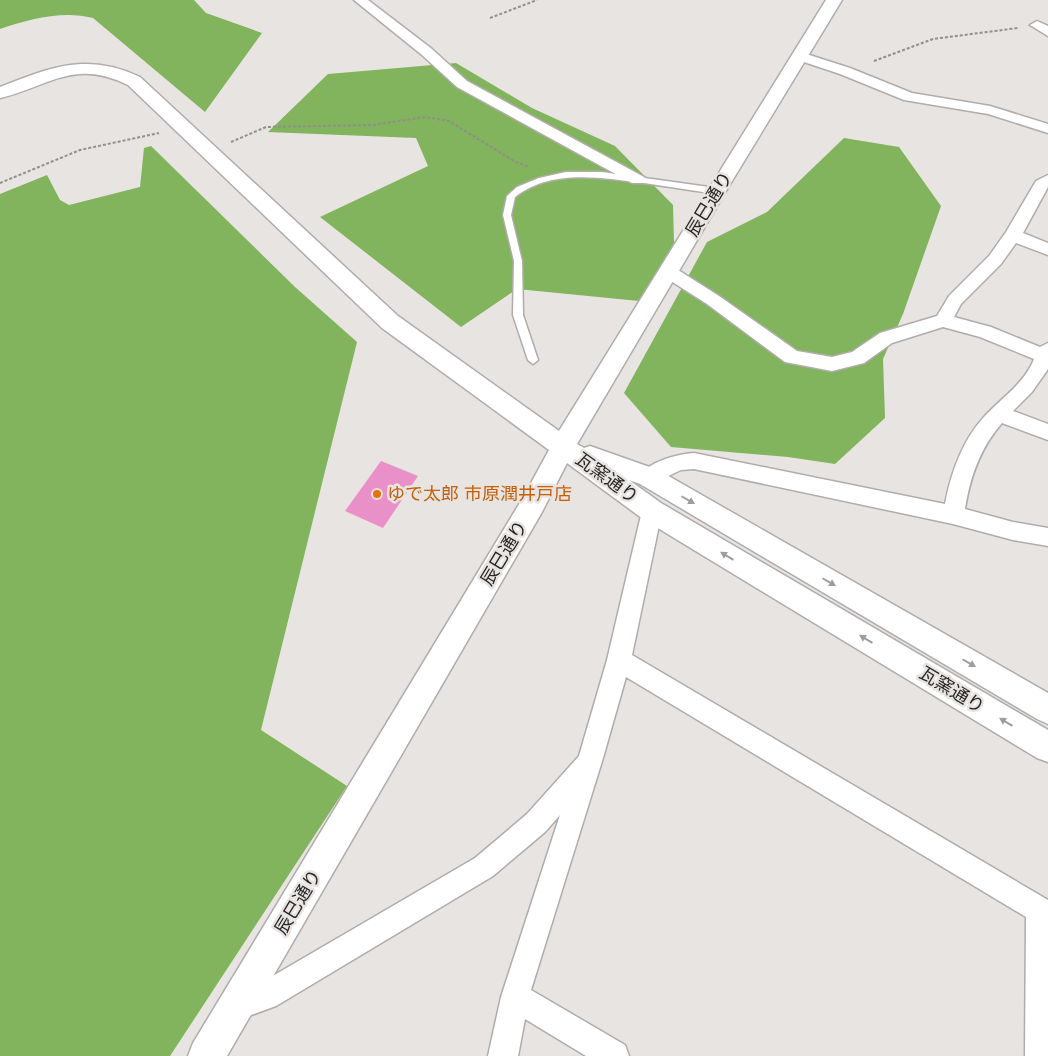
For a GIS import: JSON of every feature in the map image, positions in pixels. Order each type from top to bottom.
[{"type":"street","points":[[360,0],[428,52],[462,84],[638,180]]},
{"type":"street","name":"辰巳通り","points":[[206,1056],[238,1005],[533,504],[564,446],[716,191],[834,0]]},
{"type":"street","points":[[800,56],[909,97],[990,110],[1048,129]]},
{"type":"street","points":[[0,93],[63,70],[103,67],[120,72],[134,81],[182,125],[208,152],[390,322],[564,446]]},
{"type":"street","points":[[943,321],[955,300],[995,260],[1013,235],[1042,184],[1048,180]]},
{"type":"street","points":[[1013,235],[1048,249]]},
{"type":"street","points":[[669,272],[714,300],[792,357],[832,364],[857,358],[886,338],[943,321],[985,332],[1045,362],[983,432],[970,455],[959,481],[953,515]]},
{"type":"street","points":[[1000,414],[1048,432]]},
{"type":"street","name":"瓦窯通り","points":[[564,446],[649,477],[1048,710]]},
{"type":"street","name":"瓦窯通り","points":[[564,446],[652,511],[1048,746]]},
{"type":"street","points":[[649,477],[678,462],[694,461],[953,515],[1048,538]]},
{"type":"street","points":[[503,1056],[515,997],[591,758],[619,660],[652,511]]},
{"type":"street","points":[[619,660],[1044,913],[1040,1056]]},
{"type":"street","points":[[238,1005],[266,996],[484,868],[536,823],[591,758]]},
{"type":"street","points":[[515,997],[614,1056]]},
{"type":"lane","points":[[533,360],[518,315],[518,261],[507,215],[511,196],[520,189],[542,180],[566,175],[602,175],[716,191]]},
{"type":"path","points":[[490,18],[537,0]]},
{"type":"path","points":[[845,72],[933,39],[1043,28]]},
{"type":"path","points":[[208,152],[266,127],[373,124],[425,117],[449,121],[514,161],[536,170],[566,175]]},
{"type":"path","points":[[0,183],[80,150],[152,135],[182,125]]},
{"type":"green space","points":[[0,0],[194,0],[206,13],[262,33],[205,112],[93,18],[58,15],[34,19],[0,29]]},
{"type":"green space","points":[[456,63],[532,108],[615,146],[673,205],[674,243],[639,301],[517,289],[461,327],[320,217],[428,166],[416,138],[268,132],[328,74]]},
{"type":"green space","points":[[844,138],[899,147],[941,206],[903,314],[883,359],[885,418],[835,464],[788,457],[671,447],[624,393],[707,242],[767,212]]},
{"type":"green space","points":[[151,146],[295,287],[357,342],[261,730],[347,786],[170,1056],[0,1056],[0,194],[47,175],[60,200],[69,205],[140,187],[144,148]]},
{"type":"building","points":[[381,461],[418,476],[383,528],[345,511]]},
{"type":"place","name":"ゆで太郎 市原潤井戸店","points":[[377,494]]}]
